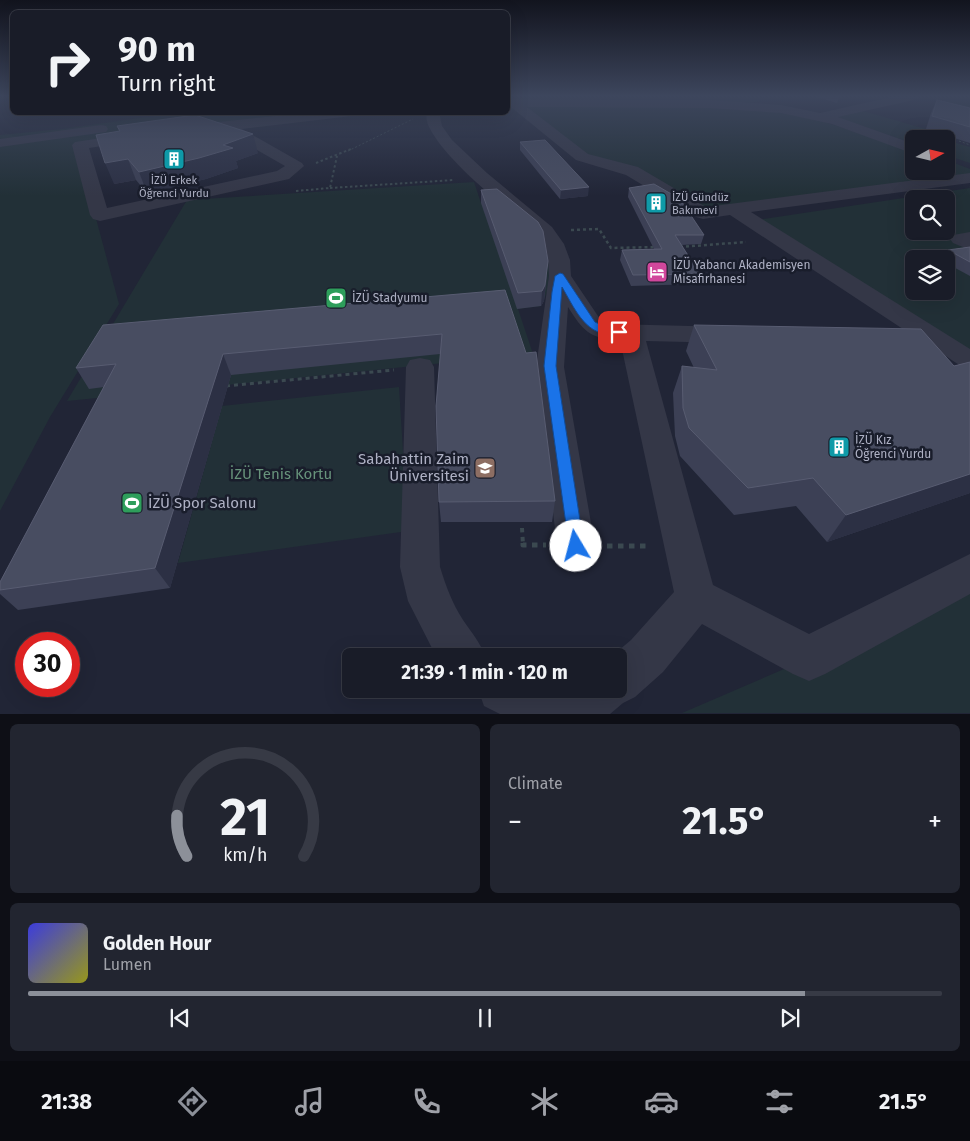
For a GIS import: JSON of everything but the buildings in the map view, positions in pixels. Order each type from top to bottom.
[{"type":"street","points":[[0,143],[102,129]]},
{"type":"street","points":[[154,134],[80,145],[100,215],[283,175],[296,166],[231,129]]},
{"type":"street","points":[[438,129],[447,143],[481,177],[545,231],[556,252],[560,276],[591,324],[608,332],[750,336]]},
{"type":"street","points":[[546,129],[582,157],[632,171],[703,213],[970,178]]},
{"type":"street","points":[[857,129],[905,146]]},
{"type":"street","points":[[955,163],[970,169]]},
{"type":"street","points":[[733,209],[970,361]]},
{"type":"street","points":[[970,238],[960,240],[970,244]]},
{"type":"street","points":[[560,276],[556,292],[550,366],[576,546]]},
{"type":"street","points":[[631,332],[696,598],[809,658],[970,573]]},
{"type":"street","points":[[868,340],[941,342]]},
{"type":"street","points":[[420,368],[420,567],[429,601],[448,636],[457,648]]},
{"type":"street","points":[[627,674],[647,656],[696,598]]},
{"type":"street","points":[[523,698],[548,705],[591,698]]},
{"type":"path","points":[[296,166],[307,166],[337,156],[394,129]]},
{"type":"path","points":[[959,141],[970,145]]},
{"type":"path","points":[[330,188],[454,180]]},
{"type":"path","points":[[545,231],[599,228],[611,248],[665,247]]},
{"type":"path","points":[[674,247],[779,239]]},
{"type":"path","points":[[216,386],[420,368]]},
{"type":"green space","points":[[59,129],[190,129],[76,144],[119,304],[50,417],[0,511],[0,135]]},
{"type":"green space","points":[[547,129],[849,129],[905,146],[905,180],[955,180],[703,213],[632,171],[582,157]]},
{"type":"green space","points":[[872,129],[929,130],[905,130],[905,141]]},
{"type":"green space","points":[[955,143],[970,147],[970,163],[955,158]]},
{"type":"green space","points":[[955,163],[970,169],[970,178],[955,180]]},
{"type":"green space","name":"İZÜ Stadyumu","points":[[474,182],[481,203],[551,259],[548,290],[541,306],[518,309],[533,354],[67,401],[187,200]]},
{"type":"green space","points":[[970,188],[970,361],[751,221],[905,198],[905,240],[955,240],[955,190]]},
{"type":"green space","name":"İZÜ Tenis Kortu","points":[[399,387],[408,531],[178,563],[222,406]]},
{"type":"green space","points":[[970,589],[970,713],[682,713]]},
{"type":"place","name":"İZÜ Erkek Öğrenci Yurdu","points":[[174,159]]},
{"type":"place","name":"İZÜ Gündüz Bakımevi","points":[[656,203]]},
{"type":"place","name":"İZÜ Yabancı Akademisyen Misafirhanesi","points":[[657,272]]},
{"type":"place","name":"İZÜ Stadyumu","points":[[336,298]]},
{"type":"place","name":"İZÜ Kız Öğrenci Yurdu","points":[[839,447]]},
{"type":"place","name":"Sabahattin Zaim Üniversitesi","points":[[485,468]]},
{"type":"place","name":"İZÜ Spor Salonu","points":[[132,503]]},
{"type":"route","points":[[576,546],[550,366],[556,292],[560,276],[591,324],[608,332],[619,332]]}]
